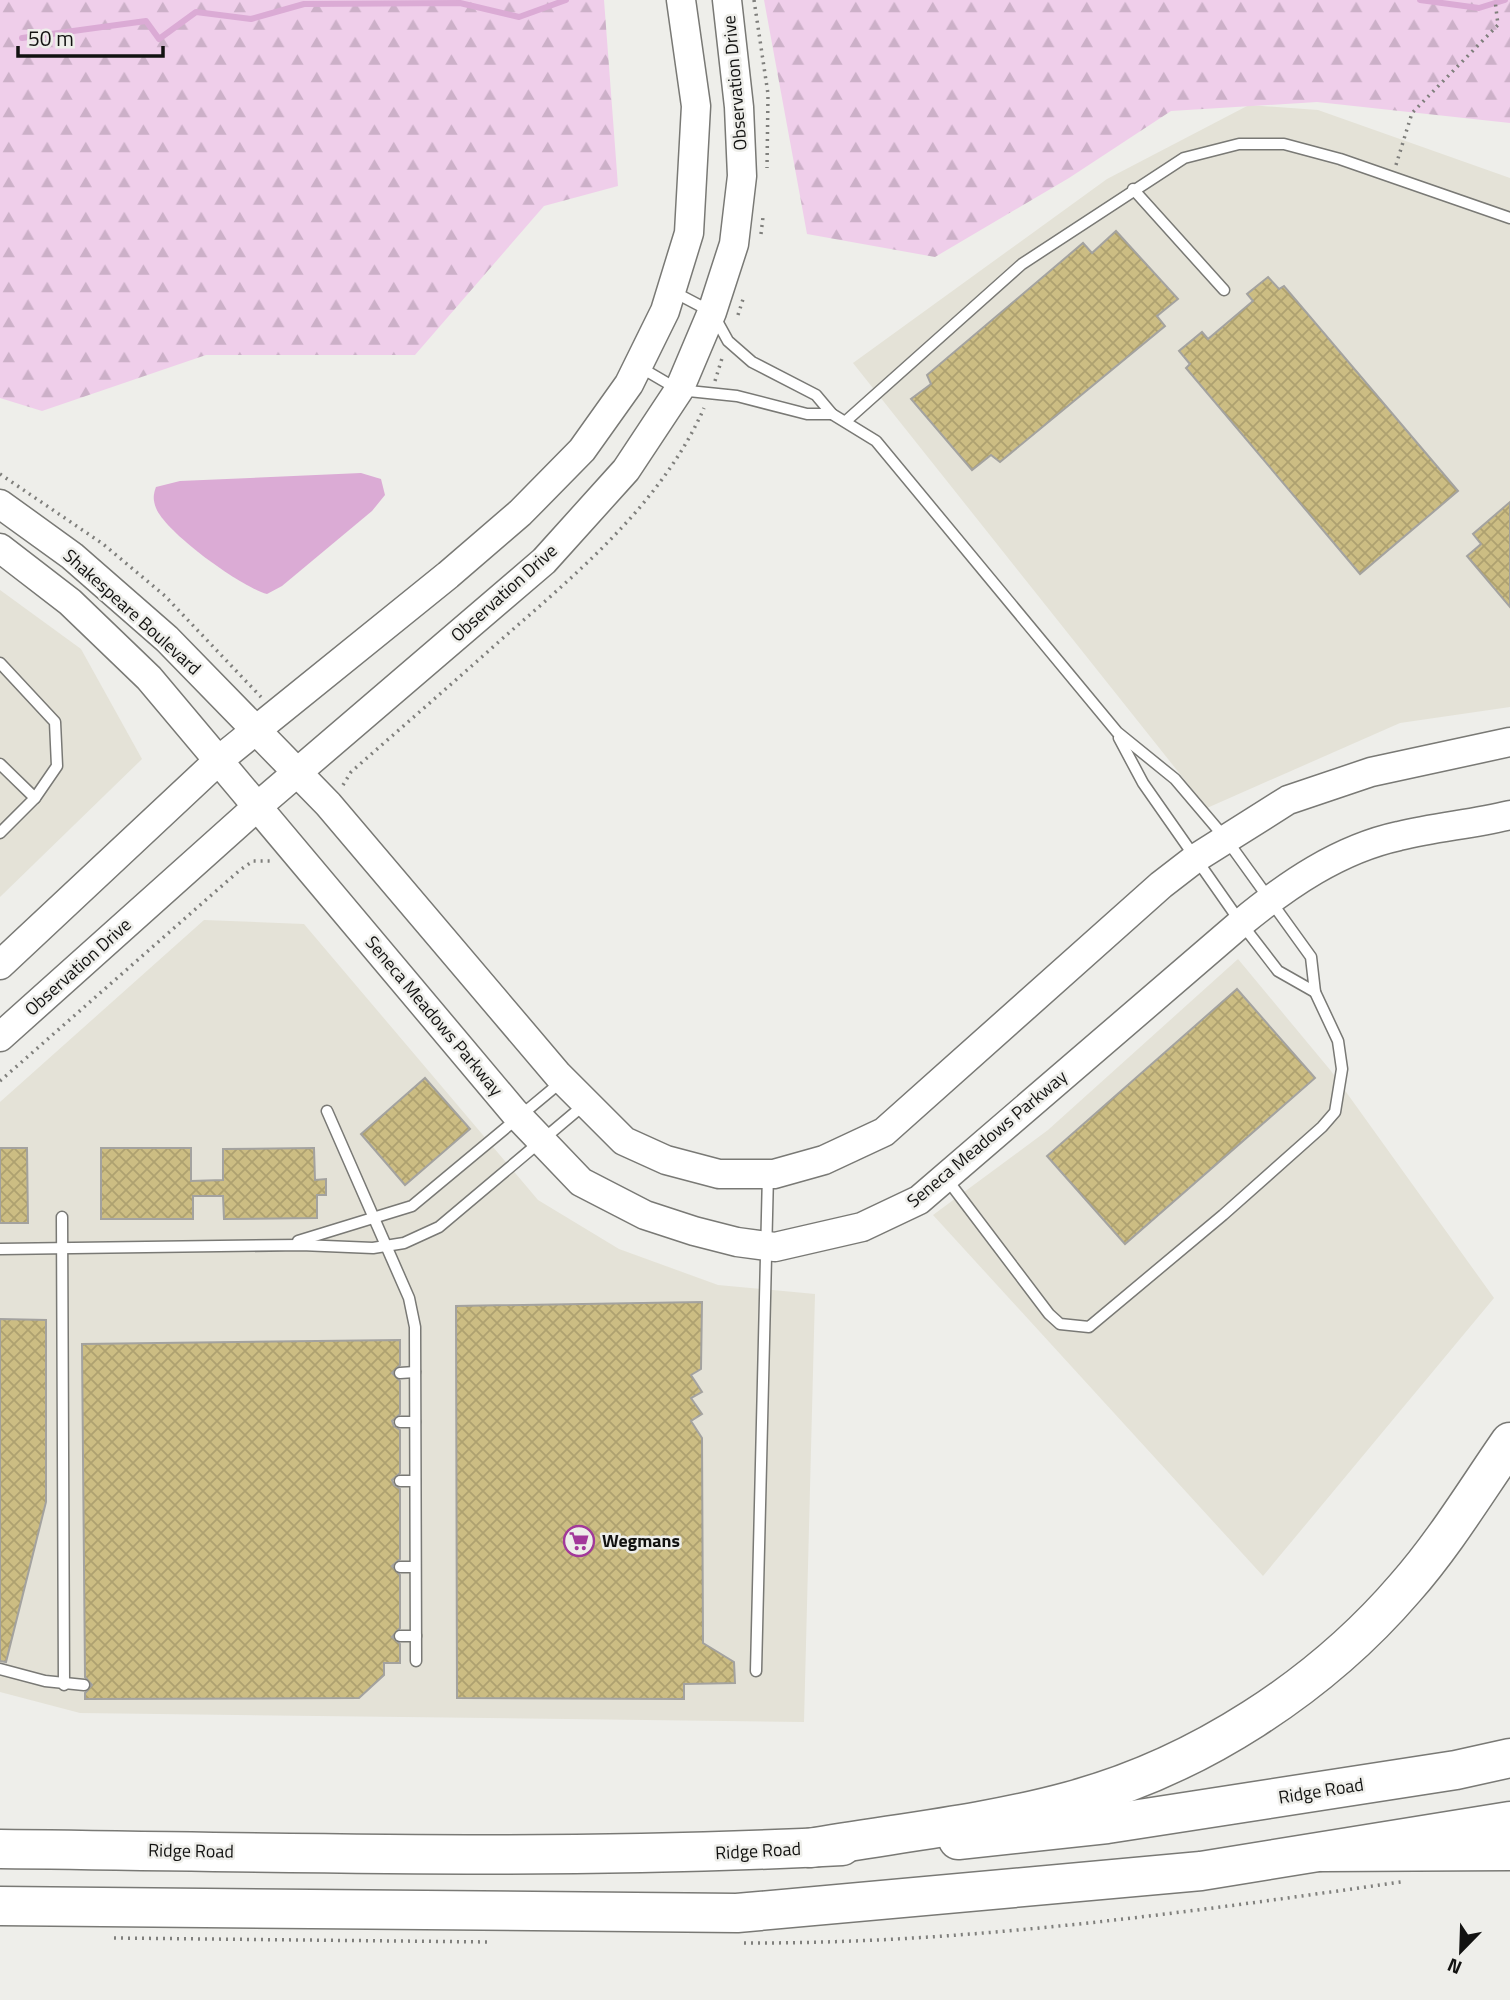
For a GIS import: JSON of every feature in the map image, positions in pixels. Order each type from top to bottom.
[{"type":"highway","points":[[810,1848],[1017,1814],[1074,1800],[1158,1770],[1252,1720],[1329,1664],[1405,1588],[1510,1442]]},
{"type":"highway","name":"Ridge Road","points":[[0,1849],[586,1856],[978,1839],[1107,1824],[1456,1770],[1510,1758]]},
{"type":"highway","points":[[0,1906],[737,1913],[1201,1871],[1510,1821]]},
{"type":"highway","points":[[1322,1852],[1510,1851]]},
{"type":"street","points":[[0,965],[219,760],[449,575],[520,513],[582,450],[629,384],[671,291],[689,233],[695,171],[696,106],[686,16],[681,0]]},
{"type":"street","name":"Observation Drive","points":[[0,1037],[257,806],[544,561],[626,470],[679,390],[712,312],[734,244],[743,176],[739,107],[727,0]]},
{"type":"street","name":"Shakespeare Boulevard","points":[[0,504],[72,556],[148,623],[257,729]]},
{"type":"street","name":"Shakespeare Boulevard","points":[[0,548],[21,561],[69,602],[149,678],[219,760]]},
{"type":"street","points":[[257,729],[328,804],[564,1080],[624,1141],[666,1160],[719,1174],[768,1174],[824,1160],[884,1132],[1161,885],[1196,858],[1287,800],[1371,772],[1510,742]]},
{"type":"street","name":"Seneca Meadows Parkway","points":[[219,760],[520,1118],[581,1182],[645,1215],[737,1242],[775,1247],[849,1230],[888,1217],[919,1200],[1241,923],[1270,899],[1328,861],[1397,836],[1510,815]]},
{"type":"lane","points":[[846,421],[1022,264],[1184,158],[1239,144],[1284,145],[1392,177],[1510,218]]},
{"type":"lane","points":[[1133,189],[1224,290]]},
{"type":"lane","points":[[671,291],[712,312],[728,341],[752,362],[816,395],[832,414],[876,441],[1116,732],[1143,783],[1241,923],[1279,971],[1315,992]]},
{"type":"lane","points":[[638,366],[679,390],[737,396],[807,414],[832,414]]},
{"type":"lane","points":[[0,663],[55,722],[57,766],[35,798],[0,833]]},
{"type":"lane","points":[[946,1178],[1049,1314],[1060,1324],[1089,1327],[1287,1160],[1335,1112],[1341,1082],[1338,1041],[1315,992],[1311,957],[1226,839],[1175,779],[1116,732]]},
{"type":"lane","points":[[0,764],[35,798]]},
{"type":"lane","points":[[282,1245],[373,1220],[412,1206],[425,1198],[564,1080]]},
{"type":"lane","points":[[0,1249],[385,1246],[404,1243],[439,1227],[586,1103]]},
{"type":"lane","points":[[327,1111],[408,1298],[415,1328],[416,1661]]},
{"type":"lane","points":[[757,1671],[768,1174]]},
{"type":"lane","points":[[62,1217],[64,1685]]},
{"type":"lane","points":[[400,1373],[415,1372]]},
{"type":"lane","points":[[400,1422],[415,1422]]},
{"type":"lane","points":[[400,1481],[415,1481]]},
{"type":"lane","points":[[400,1567],[415,1567]]},
{"type":"lane","points":[[400,1636],[416,1636]]},
{"type":"lane","points":[[0,1669],[64,1685],[84,1685]]},
{"type":"path","points":[[1392,177],[1412,113],[1498,25],[1495,0]]},
{"type":"path","points":[[0,1081],[240,870],[253,861],[274,861],[288,843]]},
{"type":"shaded area","points":[[1249,105],[1318,110],[1510,178],[1510,707],[1400,723],[1207,808],[853,363],[1107,179]]},
{"type":"shaded area","points":[[361,473],[381,479],[385,495],[372,511],[282,586],[267,594],[240,581],[189,544],[163,519],[154,500],[156,487],[180,481]]},
{"type":"shaded area","points":[[0,590],[81,649],[142,759],[0,897]]},
{"type":"shaded area","points":[[204,920],[304,924],[538,1200],[619,1249],[718,1285],[815,1294],[804,1722],[80,1713],[0,1692],[0,1102]]},
{"type":"shaded area","points":[[1238,959],[1331,1071],[1494,1298],[1263,1576],[933,1215],[1048,1130]]},
{"type":"green space","points":[[0,0],[604,0],[618,186],[544,206],[415,355],[206,355],[42,411],[0,398]]},
{"type":"green space","points":[[764,0],[1510,0],[1510,123],[1317,102],[1171,111],[1069,178],[935,257],[807,234]]},
{"type":"building","points":[[1116,231],[1178,299],[1157,316],[1165,326],[1000,462],[991,455],[972,470],[911,399],[931,384],[927,375],[1083,243],[1092,253]]},
{"type":"building","points":[[1268,277],[1279,289],[1284,286],[1458,491],[1360,574],[1186,368],[1190,364],[1179,351],[1202,332],[1208,339],[1253,301],[1247,294]]},
{"type":"building","points":[[1510,502],[1510,607],[1467,556],[1481,544],[1473,534]]},
{"type":"building","points":[[1237,989],[1315,1078],[1125,1244],[1047,1156]]},
{"type":"building","points":[[425,1078],[470,1129],[405,1185],[361,1134]]},
{"type":"building","points":[[0,1148],[27,1148],[28,1223],[0,1223]]},
{"type":"building","points":[[101,1148],[191,1148],[191,1181],[223,1180],[223,1149],[314,1148],[315,1180],[326,1179],[326,1195],[317,1195],[317,1218],[224,1219],[223,1196],[193,1196],[193,1219],[101,1219]]},
{"type":"building","name":"Wegmans","points":[[702,1302],[701,1369],[691,1375],[702,1392],[691,1398],[702,1414],[691,1421],[702,1438],[703,1643],[734,1662],[735,1683],[684,1684],[684,1699],[457,1698],[456,1306]]},
{"type":"building","points":[[0,1319],[46,1320],[46,1502],[6,1662],[0,1661]]},
{"type":"building","points":[[400,1340],[400,1365],[392,1373],[400,1381],[400,1414],[392,1421],[400,1430],[400,1473],[392,1480],[400,1489],[400,1559],[392,1566],[400,1575],[400,1628],[392,1637],[400,1644],[400,1663],[384,1663],[384,1675],[359,1698],[85,1699],[85,1693],[92,1685],[85,1677],[82,1344]]},
{"type":"waterway","points":[[22,38],[146,21],[159,39],[196,12],[251,19],[304,4],[460,3],[519,17],[566,0]]},
{"type":"waterway","points":[[1420,0],[1479,8],[1505,0]]},
{"type":"place","name":"Wegmans","points":[[579,1541]]}]
